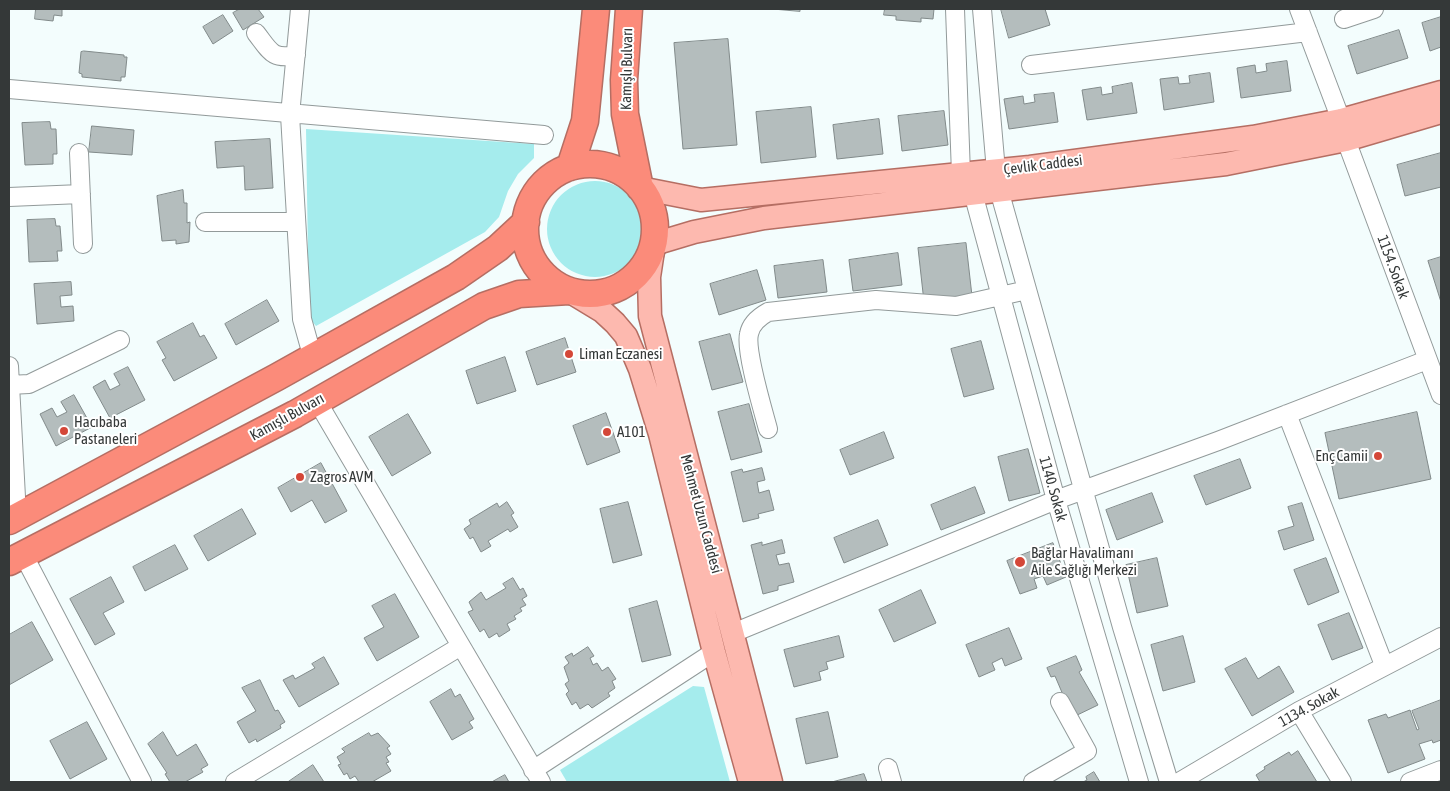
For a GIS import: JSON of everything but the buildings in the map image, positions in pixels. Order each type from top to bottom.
[{"type":"highway","points":[[570,167],[585,121],[596,9]]},
{"type":"highway","name":"Kamışlı Bulvarı","points":[[629,9],[624,80],[625,114],[640,188]]},
{"type":"highway","points":[[589,164],[608,167],[626,175],[640,188],[654,214],[654,244],[645,264],[631,280],[612,291],[591,295],[569,291],[554,283],[540,272],[531,257],[526,240],[526,222],[530,204],[540,188],[553,176],[570,167],[589,164]]},
{"type":"highway","points":[[13,518],[456,276],[498,248],[526,222]]},
{"type":"highway","name":"Kamışlı Bulvarı","points":[[16,558],[105,514],[317,401],[484,306],[519,294],[569,291]]},
{"type":"main road","name":"Çevlik Caddesi","points":[[640,188],[701,200],[961,174],[997,180],[1226,164],[1343,130],[1441,92]]},
{"type":"main road","name":"Çevlik Caddesi","points":[[1343,130],[1441,112]]},
{"type":"main road","name":"Çevlik Caddesi","points":[[654,244],[694,232],[764,218],[973,193],[997,180]]},
{"type":"main road","name":"Mehmet Uzun Caddesi","points":[[654,244],[649,277],[650,316],[771,782]]},
{"type":"main road","points":[[569,291],[602,311],[615,323],[626,336],[640,369],[660,434],[714,652],[750,782]]},
{"type":"street","points":[[300,9],[290,114],[302,319],[312,355]]},
{"type":"street","points":[[955,9],[961,174]]},
{"type":"street","name":"1154. Sokak","points":[[1299,9],[1441,395]]},
{"type":"street","points":[[1344,19],[1374,9]]},
{"type":"street","points":[[956,36],[983,13]]},
{"type":"street","points":[[983,13],[997,180],[1083,491],[1169,782]]},
{"type":"street","points":[[1031,65],[1308,32]]},
{"type":"street","points":[[256,33],[273,55],[282,58],[296,55]]},
{"type":"street","points":[[9,89],[544,135]]},
{"type":"street","points":[[79,153],[83,244]]},
{"type":"street","name":"1140. Sokak","points":[[973,193],[1056,500],[1139,782]]},
{"type":"street","points":[[9,197],[81,194]]},
{"type":"street","points":[[205,222],[296,222]]},
{"type":"street","points":[[768,429],[748,342],[752,325],[762,315],[768,312],[876,300],[956,306],[1027,290]]},
{"type":"street","points":[[10,385],[29,384],[120,340]]},
{"type":"street","points":[[733,634],[1056,500],[1427,360]]},
{"type":"street","points":[[9,366],[13,518]]},
{"type":"street","points":[[317,401],[537,776],[714,652]]},
{"type":"street","points":[[1287,414],[1384,665]]},
{"type":"street","points":[[16,558],[142,782]]},
{"type":"street","name":"1134. Sokak","points":[[1179,782],[1299,711],[1384,665],[1441,637]]},
{"type":"street","points":[[235,782],[461,646]]},
{"type":"street","points":[[1033,782],[1088,751],[1060,702]]},
{"type":"street","points":[[1299,711],[1342,782]]},
{"type":"street","points":[[1410,782],[1441,770]]},
{"type":"shaded area","points":[[306,129],[534,144],[534,158],[518,174],[508,191],[499,217],[485,232],[316,326],[309,318]]},
{"type":"shaded area","points":[[595,181],[613,184],[629,195],[640,211],[643,229],[640,247],[629,263],[613,274],[595,277],[577,274],[561,263],[550,247],[547,229],[550,211],[561,195],[577,184]]},
{"type":"shaded area","points":[[693,686],[704,687],[730,782],[567,782],[560,770]]},
{"type":"place","name":"Liman Eczanesi","points":[[569,354]]},
{"type":"place","name":"Hacıbaba Pastaneleri","points":[[64,431]]},
{"type":"place","name":"A101","points":[[607,432]]},
{"type":"place","name":"Enç Camii","points":[[1378,456]]},
{"type":"place","name":"Zagros AVM","points":[[300,477]]},
{"type":"place","name":"Bağlar Havalimanı Aile Sağlığı Merkezi","points":[[1020,562]]}]
